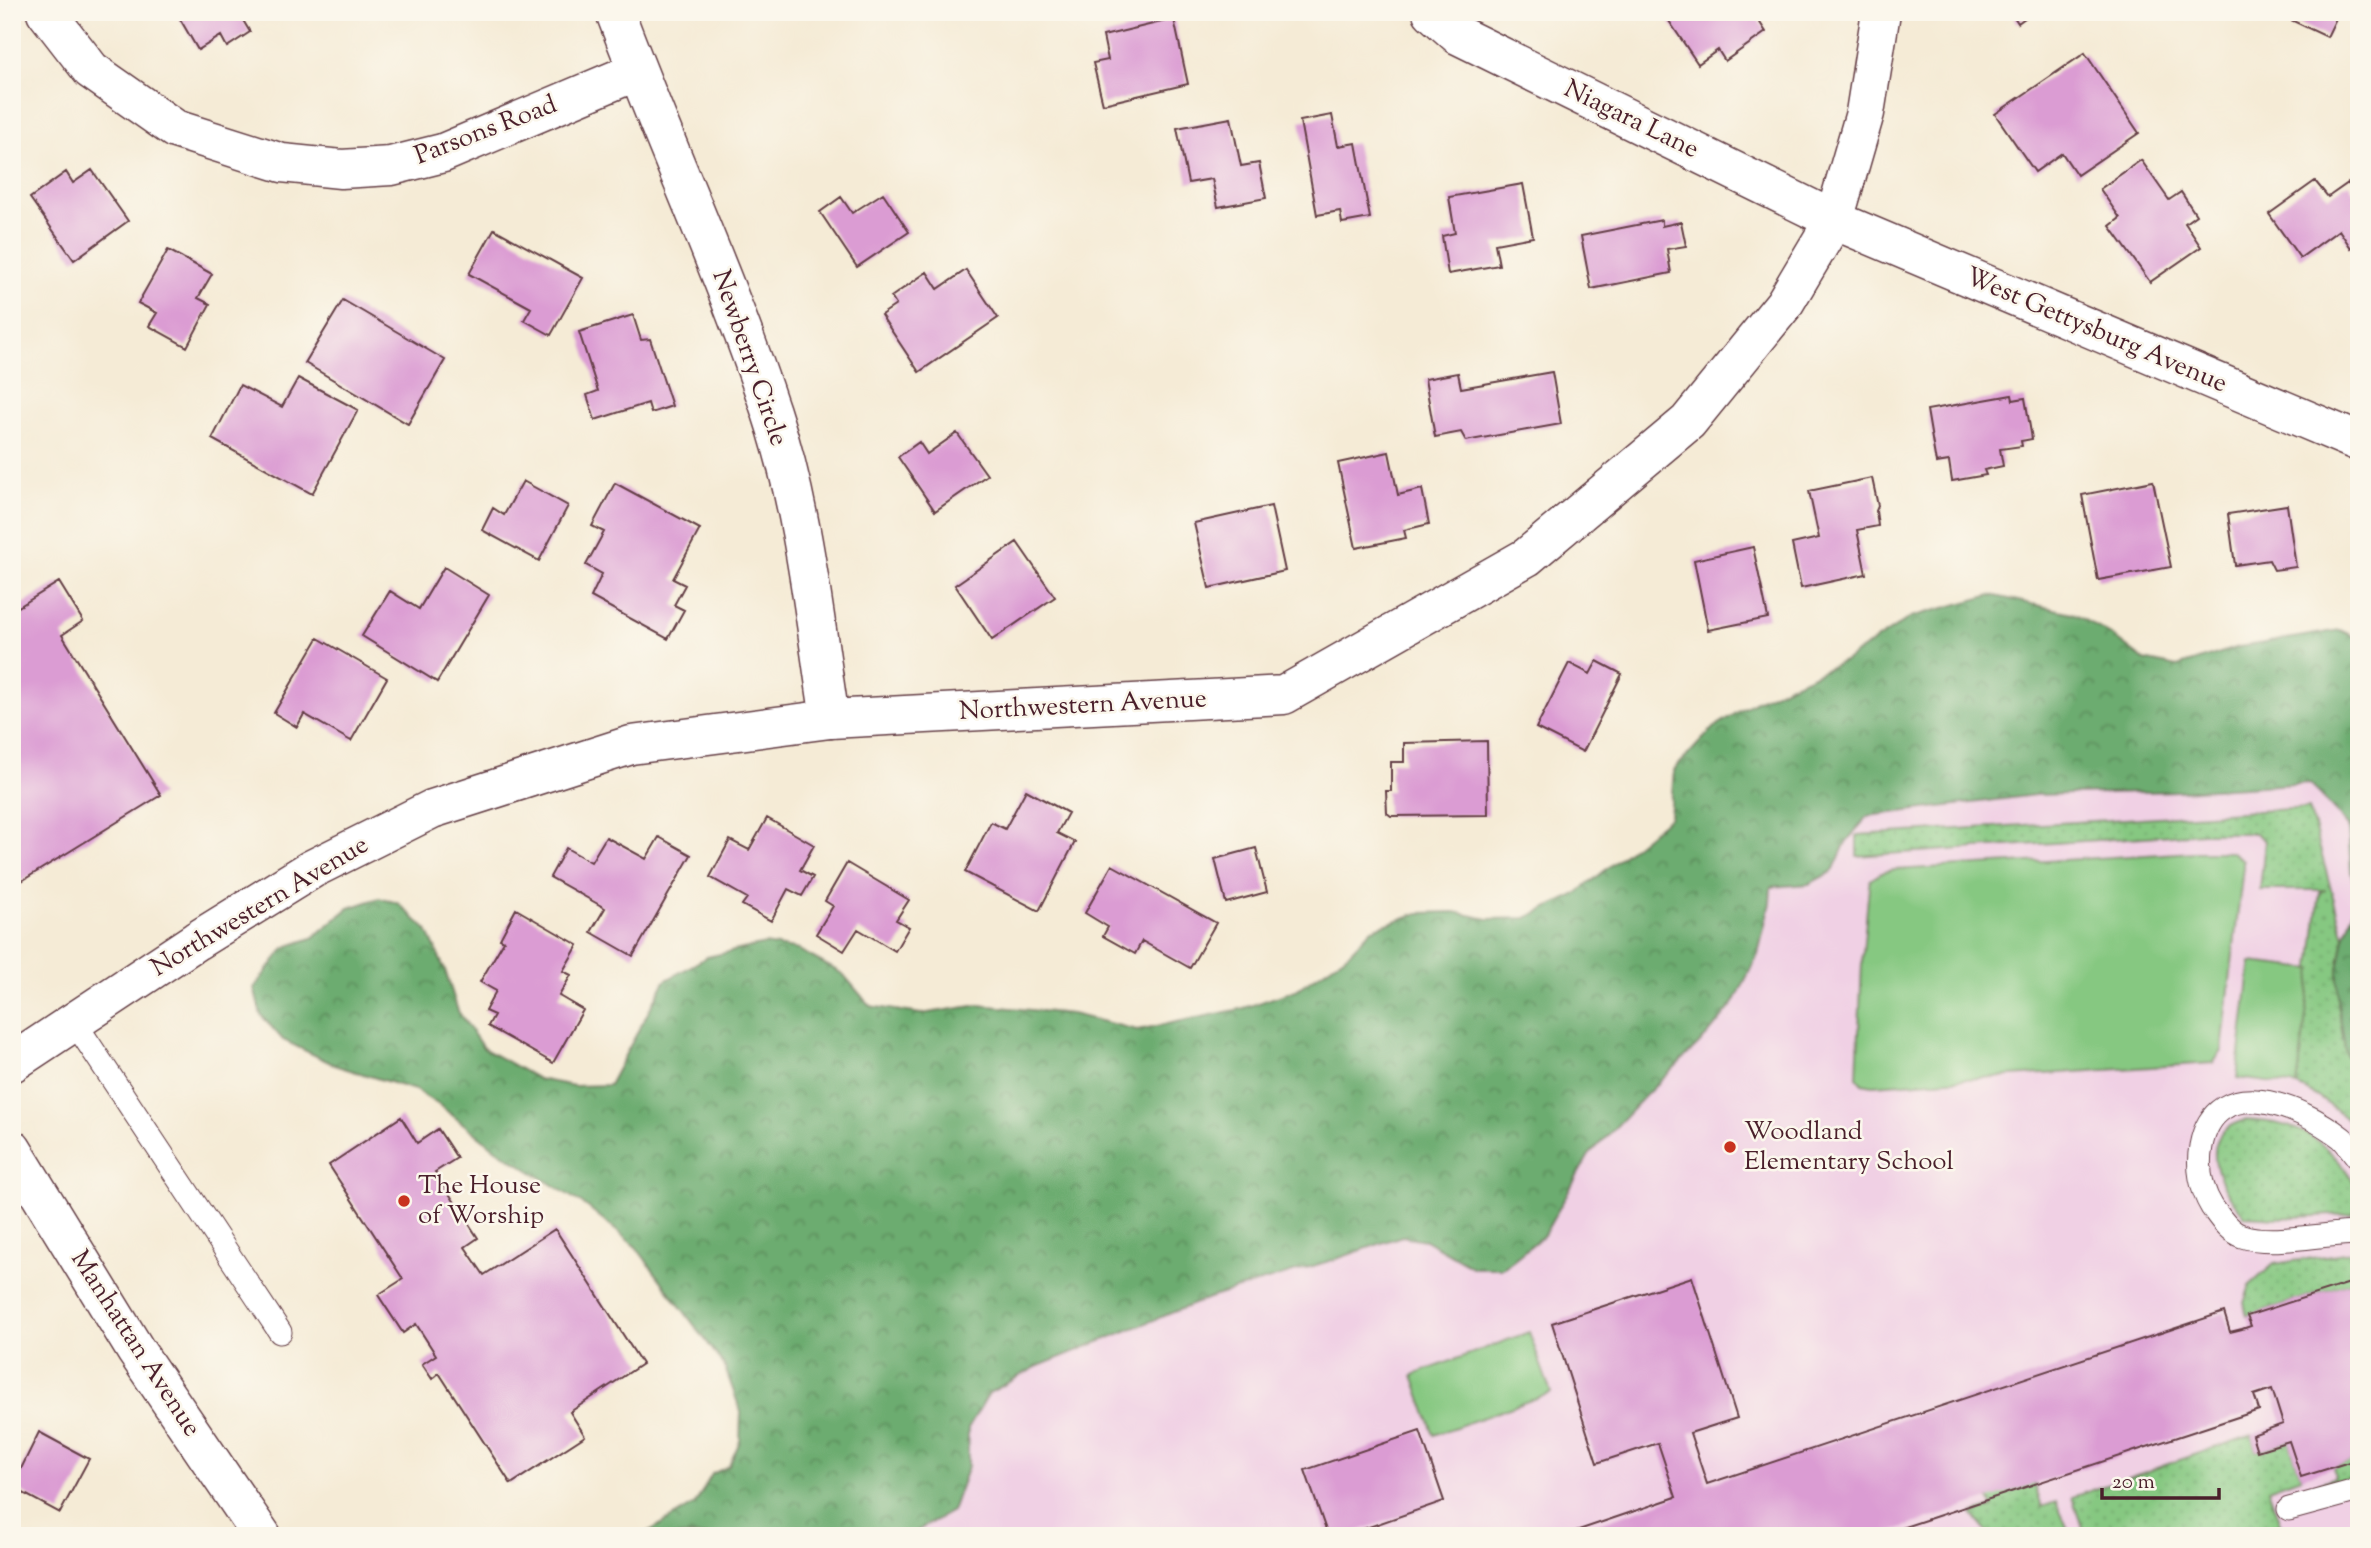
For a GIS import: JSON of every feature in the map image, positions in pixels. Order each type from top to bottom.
[{"type":"street","name":"Parsons Road","points":[[46,12],[91,70],[175,129],[282,163],[341,169],[391,166],[443,153],[637,71]]},
{"type":"street","name":"Newberry Circle","points":[[615,12],[700,221],[772,414],[798,514],[830,719]]},
{"type":"street","name":"Niagara Lane","points":[[1433,12],[1458,35],[1834,220]]},
{"type":"street","name":"Northwestern Avenue","points":[[12,1063],[196,941],[312,869],[432,810],[631,745],[830,719],[1284,695],[1527,557],[1688,422],[1784,304],[1834,220],[1865,113],[1881,12]]},
{"type":"street","name":"West Gettysburg Avenue","points":[[1834,220],[2359,442]]},
{"type":"street","name":"Manhattan Avenue","points":[[12,1149],[136,1352],[262,1536]]},
{"type":"lane","points":[[75,1023],[280,1332]]},
{"type":"lane","points":[[2359,1159],[2344,1140],[2313,1118],[2277,1104],[2244,1099],[2222,1108],[2204,1128],[2198,1162],[2206,1197],[2222,1221],[2239,1236],[2262,1240],[2359,1233]]},
{"type":"lane","points":[[2289,1509],[2358,1492]]},
{"type":"shaded area","name":"Woodland Elementary School","points":[[2310,783],[2359,794],[2359,1536],[858,1536],[942,1373],[1868,816],[2035,795],[2179,791]]},
{"type":"green space","points":[[1991,595],[2072,613],[2111,635],[2144,660],[2177,667],[2239,647],[2340,630],[2359,639],[2359,1068],[2346,1056],[2338,1003],[2338,969],[2344,937],[2358,898],[2351,871],[2348,826],[2310,783],[2179,791],[2035,795],[1868,816],[1846,842],[1833,871],[1809,884],[1771,887],[1758,954],[1734,1003],[1708,1035],[1589,1155],[1544,1235],[1503,1268],[1474,1268],[1425,1240],[1402,1236],[1209,1298],[1036,1367],[989,1393],[968,1428],[968,1466],[952,1511],[917,1531],[914,1536],[629,1536],[646,1533],[695,1504],[712,1474],[729,1466],[740,1441],[741,1412],[724,1365],[636,1247],[589,1208],[496,1149],[415,1090],[337,1066],[283,1040],[261,1015],[254,988],[285,947],[312,938],[349,908],[379,898],[398,903],[427,930],[445,970],[458,1011],[483,1048],[538,1079],[574,1086],[609,1085],[665,981],[707,957],[765,944],[799,950],[843,974],[870,1006],[921,1014],[979,1005],[1072,1014],[1137,1030],[1241,1009],[1296,990],[1348,954],[1372,929],[1418,913],[1455,912],[1488,919],[1526,918],[1575,895],[1670,817],[1674,770],[1713,728],[1754,702],[1844,661],[1911,617]]},
{"type":"green space","points":[[2309,808],[2344,937],[2338,969],[2338,1003],[2346,1056],[2359,1068],[2359,1131],[2330,1106],[2297,1086],[2320,891],[2326,890],[2260,890],[2265,841],[2255,833],[2203,833],[1857,856],[1857,835]]},
{"type":"green space","points":[[2232,852],[2243,860],[2222,1051],[2213,1063],[1873,1085],[1862,1083],[1857,1077],[1862,963],[1870,880],[1883,872],[1894,870]]},
{"type":"green space","points":[[2251,962],[2312,969],[2297,1086],[2237,1078]]},
{"type":"green space","points":[[2247,1120],[2288,1126],[2318,1142],[2337,1158],[2352,1179],[2357,1190],[2356,1210],[2351,1214],[2277,1218],[2245,1216],[2227,1192],[2220,1177],[2215,1148],[2220,1136],[2230,1126]]},
{"type":"green space","points":[[2359,1251],[2359,1280],[2247,1316],[2244,1303],[2250,1285],[2274,1264]]},
{"type":"green space","points":[[1529,1332],[1551,1393],[1434,1435],[1413,1375]]},
{"type":"green space","points":[[2252,1435],[2257,1451],[2289,1441],[2301,1477],[2268,1489],[2283,1532],[2298,1528],[2301,1536],[2085,1536],[2072,1497]]},
{"type":"green space","points":[[2359,1459],[2359,1474],[2327,1485],[2314,1485],[2335,1477],[2333,1467]]},
{"type":"green space","points":[[2034,1483],[2042,1507],[2056,1502],[2071,1536],[1991,1536],[1972,1514],[1993,1507],[1989,1498]]},
{"type":"building","points":[[176,12],[238,12],[250,32],[227,47],[221,36],[198,50]]},
{"type":"building","points":[[1663,12],[1753,12],[1766,32],[1725,61],[1718,50],[1698,64]]},
{"type":"building","points":[[2011,12],[2033,12],[2018,23]]},
{"type":"building","points":[[2294,12],[2339,12],[2327,37],[2291,20]]},
{"type":"building","points":[[1174,19],[1188,84],[1103,104],[1093,63],[1108,60],[1103,36]]},
{"type":"building","points":[[2085,53],[2139,133],[2077,175],[2062,153],[2035,172],[1995,114]]},
{"type":"building","points":[[1332,115],[1338,146],[1356,143],[1370,218],[1342,223],[1340,211],[1317,215],[1300,121]]},
{"type":"building","points":[[1231,118],[1241,166],[1259,163],[1266,198],[1218,207],[1212,179],[1188,183],[1177,128]]},
{"type":"building","points":[[2141,160],[2169,200],[2181,192],[2196,215],[2185,223],[2201,247],[2150,282],[2110,226],[2120,218],[2100,189]]},
{"type":"building","points":[[92,170],[128,221],[74,260],[30,198],[66,172],[73,183]]},
{"type":"building","points":[[2315,181],[2328,197],[2348,183],[2359,200],[2359,242],[2351,248],[2339,230],[2300,258],[2269,214]]},
{"type":"building","points":[[1523,184],[1533,237],[1495,244],[1499,265],[1448,274],[1442,236],[1455,233],[1449,197]]},
{"type":"building","points":[[883,193],[909,232],[857,267],[820,212],[841,197],[852,213]]},
{"type":"building","points":[[1662,220],[1662,226],[1681,222],[1686,246],[1667,249],[1671,273],[1591,289],[1581,236]]},
{"type":"building","points":[[494,229],[583,278],[551,335],[524,320],[531,308],[469,274]]},
{"type":"building","points":[[168,250],[212,274],[198,298],[210,304],[187,347],[149,326],[157,313],[138,303]]},
{"type":"building","points":[[966,270],[998,318],[919,372],[881,315],[896,305],[891,297],[927,272],[938,289]]},
{"type":"building","points":[[343,300],[445,360],[408,424],[305,363]]},
{"type":"building","points":[[633,315],[641,340],[650,339],[672,406],[651,413],[648,403],[595,420],[587,395],[598,391],[579,332]]},
{"type":"building","points":[[1552,372],[1561,424],[1466,441],[1461,432],[1435,437],[1425,379],[1458,373],[1461,388]]},
{"type":"building","points":[[298,378],[358,410],[312,494],[212,439],[240,385],[282,407]]},
{"type":"building","points":[[2012,395],[2013,400],[2025,398],[2032,439],[2021,441],[2022,446],[2000,449],[2003,466],[1984,470],[1986,475],[1952,481],[1949,461],[1936,463],[1927,410]]},
{"type":"building","points":[[957,433],[987,475],[935,511],[898,457],[919,442],[927,454]]},
{"type":"building","points":[[1389,452],[1398,495],[1422,489],[1429,524],[1404,530],[1406,538],[1356,548],[1338,463]]},
{"type":"building","points":[[1872,478],[1878,506],[1878,526],[1857,530],[1866,574],[1801,588],[1792,544],[1819,538],[1809,491]]},
{"type":"building","points":[[523,481],[568,506],[539,561],[482,530],[493,508],[504,515]]},
{"type":"building","points":[[2153,481],[2171,567],[2098,580],[2082,495]]},
{"type":"building","points":[[615,483],[700,529],[673,579],[685,585],[674,605],[684,610],[668,639],[591,597],[602,574],[586,565],[604,532],[592,526]]},
{"type":"building","points":[[2287,505],[2296,567],[2274,570],[2269,560],[2235,565],[2228,514]]},
{"type":"building","points":[[1271,506],[1285,571],[1209,588],[1194,523]]},
{"type":"building","points":[[1017,542],[1055,597],[992,640],[955,585]]},
{"type":"building","points":[[1753,547],[1768,618],[1708,630],[1694,560]]},
{"type":"building","points":[[444,567],[489,595],[437,682],[362,636],[390,591],[419,609]]},
{"type":"building","points":[[59,582],[83,621],[62,635],[161,795],[12,887],[12,611]]},
{"type":"building","points":[[318,638],[387,678],[351,741],[304,714],[297,727],[274,713]]},
{"type":"building","points":[[1597,661],[1622,674],[1583,752],[1536,728],[1569,663],[1590,674]]},
{"type":"building","points":[[1487,741],[1488,815],[1391,816],[1387,813],[1386,791],[1391,791],[1391,762],[1404,762],[1404,743]]},
{"type":"building","points":[[1026,790],[1068,813],[1057,833],[1075,842],[1039,911],[965,872],[991,822],[1005,829]]},
{"type":"building","points":[[767,818],[814,845],[800,870],[813,877],[802,896],[788,889],[771,921],[742,905],[747,898],[710,877],[730,840],[749,850]]},
{"type":"building","points":[[606,837],[646,859],[659,837],[691,855],[633,956],[591,932],[605,908],[550,877],[566,848],[591,862]]},
{"type":"building","points":[[1256,848],[1267,892],[1226,903],[1215,859]]},
{"type":"building","points":[[847,863],[909,900],[896,920],[909,927],[895,951],[858,929],[844,951],[816,934],[833,906],[825,901]]},
{"type":"building","points":[[1112,865],[1216,923],[1190,968],[1142,941],[1135,954],[1103,936],[1108,927],[1085,913]]},
{"type":"building","points":[[516,909],[578,945],[563,971],[571,975],[559,996],[583,1010],[553,1063],[488,1026],[494,1015],[485,1011],[496,991],[480,982],[504,941],[500,939]]},
{"type":"building","points":[[401,1117],[417,1143],[438,1129],[457,1158],[435,1172],[478,1238],[465,1247],[484,1275],[555,1229],[642,1364],[570,1412],[585,1436],[511,1484],[439,1373],[432,1379],[422,1364],[436,1355],[416,1324],[403,1333],[378,1295],[403,1279],[329,1165]]},
{"type":"building","points":[[1692,1277],[1737,1418],[1690,1433],[1707,1484],[2224,1312],[2230,1332],[2242,1329],[2251,1326],[2247,1316],[2356,1281],[2359,1289],[2359,1459],[2301,1477],[2289,1441],[2257,1451],[2252,1435],[2283,1424],[2272,1389],[2254,1395],[2259,1410],[1877,1536],[1561,1536],[1676,1497],[1658,1443],[1597,1463],[1552,1323]]},
{"type":"building","points":[[1420,1431],[1444,1501],[1343,1536],[1328,1536],[1305,1470]]},
{"type":"building","points":[[39,1432],[89,1459],[60,1513],[12,1487]]},
{"type":"place","name":"Woodland Elementary School","points":[[1730,1147]]},
{"type":"place","name":"The House of Worship","points":[[404,1201]]}]
